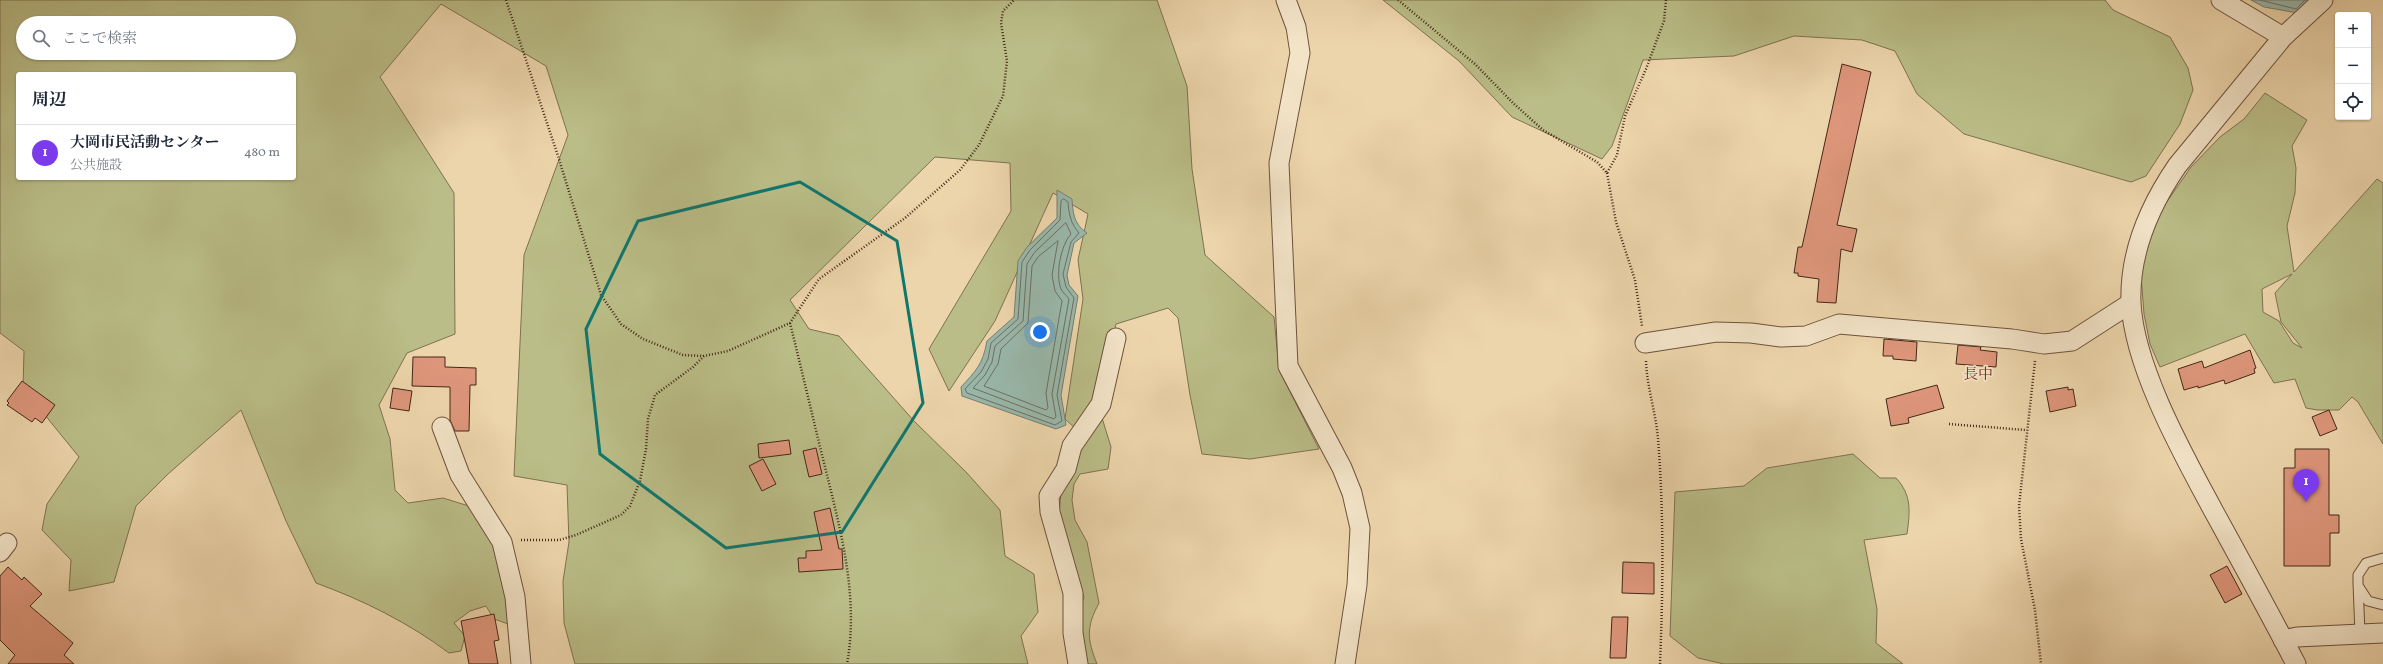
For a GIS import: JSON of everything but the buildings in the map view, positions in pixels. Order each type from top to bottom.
[{"type":"street","points":[[1286,0],[1296,27],[1300,53],[1279,163],[1288,366],[1342,468],[1352,493],[1360,528],[1357,585],[1345,664]]},
{"type":"street","points":[[2221,0],[2283,37]]},
{"type":"street","points":[[2296,664],[2171,427],[2143,361],[2134,324],[2131,303],[2140,236],[2150,210],[2162,188],[2177,166],[2283,37],[2323,0]]},
{"type":"street","points":[[1645,343],[1716,332],[1751,332],[1781,337],[1806,336],[1839,324],[2012,338],[2037,343],[2072,341],[2131,303]]},
{"type":"street","points":[[1078,664],[1073,633],[1074,593],[1050,512],[1049,496],[1056,482],[1066,469],[1072,446],[1101,404],[1116,338]]},
{"type":"street","points":[[442,426],[460,475],[502,542],[516,598],[520,664]]},
{"type":"street","points":[[2283,640],[2297,637],[2383,633]]},
{"type":"lane","points":[[2360,634],[2358,582],[2362,568],[2366,563],[2383,558]]},
{"type":"lane","points":[[2358,582],[2359,590],[2368,601],[2383,604]]},
{"type":"path","points":[[506,0],[558,156],[587,256],[601,295],[621,324],[643,339],[683,355],[704,356],[728,351],[790,323],[819,279],[905,218],[960,170],[979,145],[1003,96],[1007,61],[1001,23],[1003,11],[1014,0]]},
{"type":"path","points":[[1398,0],[1475,64],[1514,104],[1543,130],[1597,162],[1607,173],[1616,222],[1635,280],[1645,343],[1647,380],[1658,436],[1663,503],[1660,664]]},
{"type":"path","points":[[1607,173],[1617,155],[1625,116],[1646,69],[1664,21],[1666,0]]},
{"type":"path","points":[[790,323],[847,557],[852,601],[850,646],[847,664]]},
{"type":"path","points":[[2037,343],[2026,430],[2019,506],[2021,539],[2035,610],[2041,664]]},
{"type":"path","points":[[502,542],[559,540],[576,535],[621,515],[630,506],[640,481],[646,449],[648,419],[655,395],[693,367],[704,356]]},
{"type":"path","points":[[1949,424],[2026,430]]},
{"type":"highlighted area","points":[[800,182],[897,241],[923,403],[842,532],[726,548],[600,454],[586,329],[638,221]]},
{"type":"green space","points":[[0,0],[1157,0],[1187,86],[1192,169],[1205,255],[1274,317],[1279,370],[1319,449],[1250,459],[1202,454],[1190,395],[1178,318],[1168,308],[1116,324],[1098,405],[1111,447],[1108,469],[1080,474],[1074,484],[1072,500],[1075,520],[1087,542],[1099,603],[1092,619],[1089,633],[1091,647],[1097,664],[1085,664],[1077,619],[1084,597],[1068,553],[1059,516],[1061,492],[1077,430],[1065,419],[1083,299],[1078,260],[1088,214],[1053,193],[995,321],[949,391],[929,349],[1011,211],[1010,163],[935,157],[790,300],[809,329],[839,336],[914,421],[966,472],[1000,510],[1005,556],[1034,574],[1038,612],[1021,636],[1028,664],[575,664],[564,623],[563,581],[569,542],[567,485],[514,476],[524,255],[568,135],[546,66],[441,4],[380,77],[454,193],[455,334],[407,353],[379,405],[390,439],[395,490],[408,503],[443,498],[472,507],[496,544],[514,626],[494,619],[486,606],[470,611],[454,623],[465,636],[461,651],[449,653],[402,622],[385,613],[316,583],[286,521],[241,410],[168,474],[136,506],[114,582],[69,591],[71,560],[42,530],[47,504],[79,457],[23,388],[24,351],[0,333]]},
{"type":"green space","points":[[1383,0],[2105,0],[2113,10],[2170,37],[2188,68],[2193,90],[2180,124],[2146,176],[2131,182],[1964,134],[1917,94],[1895,51],[1862,40],[1794,36],[1734,56],[1643,60],[1612,146],[1602,159],[1512,117],[1459,61]]},
{"type":"green space","points":[[2265,93],[2307,120],[2292,146],[2296,168],[2295,193],[2287,226],[2294,272],[2377,179],[2383,183],[2383,444],[2358,402],[2352,397],[2339,410],[2317,410],[2306,408],[2295,379],[2274,383],[2245,334],[2160,367],[2150,344],[2144,314],[2140,262],[2159,213],[2191,167],[2220,137],[2244,119]],"holes":[[[2292,274],[2275,293],[2281,322],[2302,348],[2293,343],[2279,321],[2263,312],[2262,289]]]},
{"type":"green space","points":[[1853,454],[1880,478],[1896,478],[1905,491],[1909,504],[1907,534],[1864,540],[1877,609],[1876,643],[1903,664],[1724,664],[1698,658],[1670,636],[1675,492],[1744,486],[1767,468]]},
{"type":"water","points":[[2251,0],[2311,0],[2298,13],[2264,7]]},
{"type":"water","points":[[1057,190],[1072,199],[1075,218],[1079,226],[1087,233],[1074,243],[1067,275],[1069,285],[1078,296],[1061,395],[1066,425],[1056,429],[962,396],[961,387],[978,367],[987,341],[1014,317],[1018,261],[1027,247],[1057,218]]},
{"type":"place","name":"大岡市民活動センター","points":[[2306,502]]},
{"type":"district","name":"長中","points":[[1978,375]]}]
